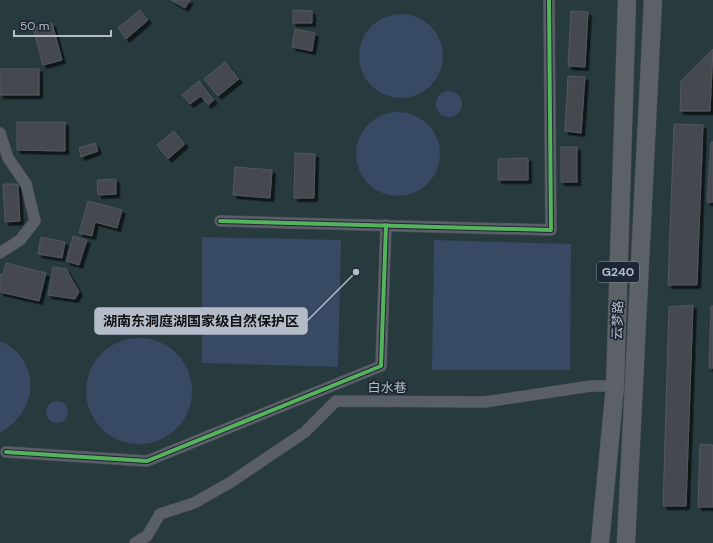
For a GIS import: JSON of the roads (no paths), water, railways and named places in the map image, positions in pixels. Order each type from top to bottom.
[{"type":"main road","name":"云梦路","points":[[600,543],[615,386],[627,0]]},
{"type":"main road","name":"G240","points":[[626,543],[653,0]]},
{"type":"street","points":[[220,221],[551,230],[549,0]]},
{"type":"street","points":[[0,133],[8,158],[26,184],[35,221],[20,240],[0,253]]},
{"type":"street","points":[[6,452],[147,460],[381,366],[386,225]]},
{"type":"street","name":"白水巷","points":[[135,543],[147,536],[160,514],[194,503],[232,482],[305,432],[336,401],[485,402],[591,386],[615,386]]},
{"type":"water","points":[[401,14],[417,17],[431,26],[440,40],[443,56],[440,72],[431,86],[417,95],[401,98],[385,95],[371,86],[362,72],[359,56],[362,40],[371,26],[385,17]]},
{"type":"water","points":[[449,91],[458,95],[462,104],[458,113],[449,117],[440,113],[436,104],[440,95]]},
{"type":"water","points":[[390,112],[406,112],[422,119],[433,130],[440,146],[440,162],[437,170],[428,184],[422,189],[406,196],[390,196],[374,189],[363,178],[356,162],[356,146],[363,130],[374,119]]},
{"type":"water","points":[[202,237],[341,240],[338,367],[202,363]]},
{"type":"water","points":[[434,240],[571,244],[570,370],[432,370]]},
{"type":"water","points":[[139,338],[159,342],[176,354],[188,371],[192,391],[188,411],[176,428],[159,440],[139,444],[119,440],[102,428],[90,411],[86,391],[90,371],[102,354],[119,342]]},
{"type":"water","points":[[0,341],[14,350],[23,361],[29,373],[30,386],[28,399],[22,412],[13,424],[0,433]]},
{"type":"water","points":[[57,401],[65,404],[68,412],[65,420],[57,423],[49,420],[46,412],[49,404]]},
{"type":"place","name":"湖南东洞庭湖国家级自然保护区","points":[[356,272]]}]
